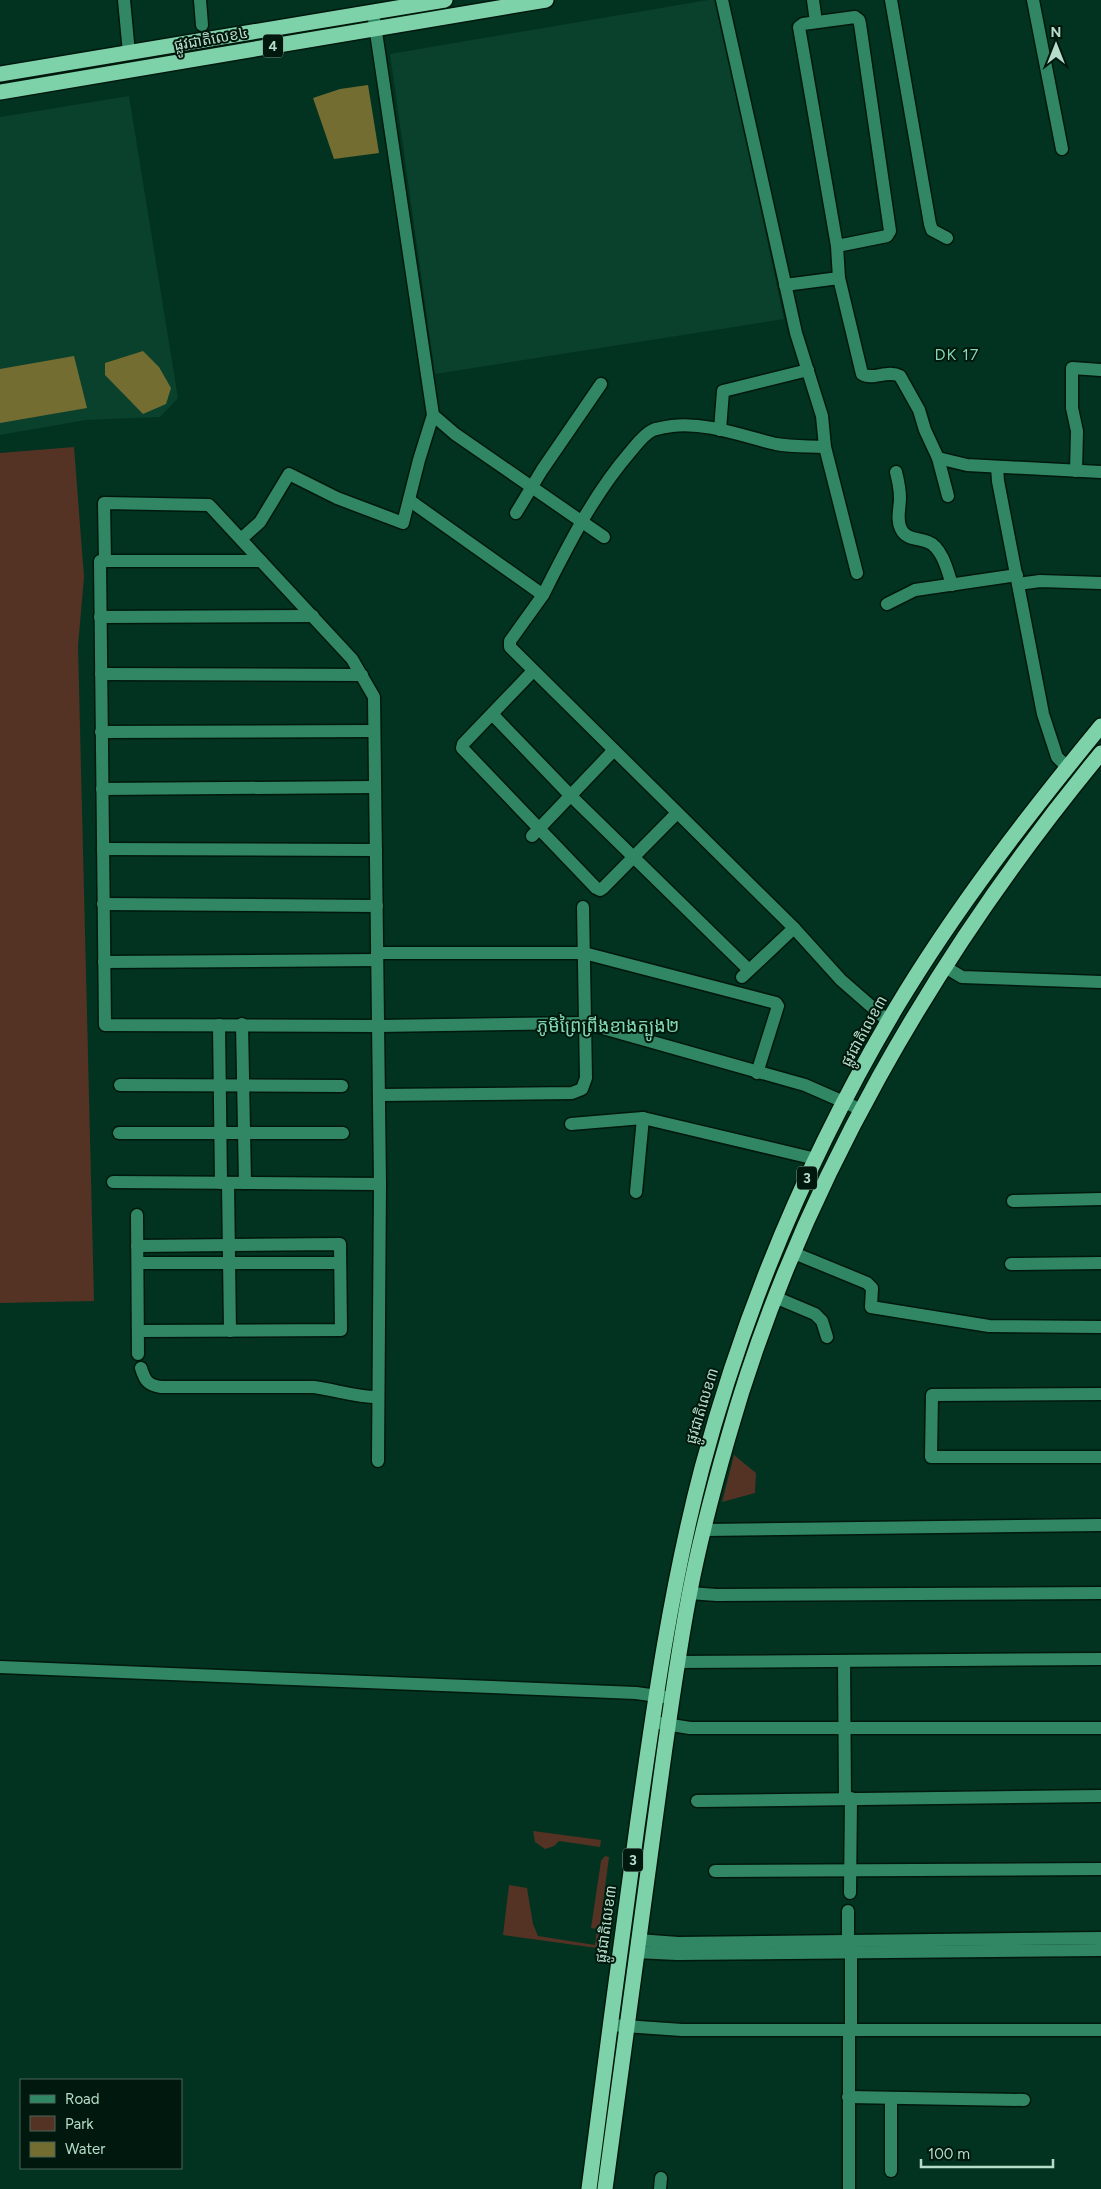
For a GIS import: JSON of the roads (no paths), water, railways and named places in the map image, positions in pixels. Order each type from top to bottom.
[{"type":"highway","name":"ផ្លូវជាតិលេខ៤","points":[[0,74],[445,0]]},
{"type":"highway","name":"ផ្លូវជាតិលេខ៤","points":[[0,92],[546,0]]},
{"type":"highway","points":[[194,42],[197,59]]},
{"type":"highway","name":"ផ្លូវជាតិលេខ៣","points":[[588,2189],[652,1722],[683,1544],[716,1417],[759,1290],[816,1159],[844,1102],[888,1021],[929,956],[1004,846],[1101,726]]},
{"type":"highway","name":"3","points":[[605,2189],[677,1662],[704,1530],[734,1420],[794,1253],[862,1110],[904,1032],[1029,844],[1101,753]]},
{"type":"street","points":[[124,0],[129,53]]},
{"type":"street","points":[[200,0],[202,25]]},
{"type":"street","points":[[722,0],[796,333],[822,416],[825,448],[857,573]]},
{"type":"street","points":[[813,0],[816,22]]},
{"type":"street","points":[[891,0],[930,224],[932,230],[947,238]]},
{"type":"street","points":[[1033,0],[1062,150]]},
{"type":"street","points":[[241,539],[260,522],[289,474],[337,498],[403,523],[433,415],[373,12]]},
{"type":"street","points":[[837,246],[887,236],[890,231],[859,20],[854,17],[803,24],[799,27],[837,246],[839,278],[862,374],[869,376],[889,372],[900,376],[919,410],[925,430],[938,458],[948,496]]},
{"type":"street","points":[[785,285],[839,278]]},
{"type":"street","points":[[1076,471],[1077,430],[1072,408],[1072,368],[1101,370]]},
{"type":"street","points":[[720,430],[723,391],[808,370]]},
{"type":"street","points":[[516,513],[601,384]]},
{"type":"street","points":[[433,415],[455,434],[604,537]]},
{"type":"street","points":[[825,448],[778,444],[720,430],[673,426],[652,430],[620,463],[580,520],[542,595],[508,643],[533,671],[794,928],[841,980],[888,1021]]},
{"type":"street","points":[[938,458],[967,465],[1101,472]]},
{"type":"street","points":[[997,467],[998,481],[1043,714],[1057,757],[1067,767]]},
{"type":"street","points":[[896,472],[900,499],[898,520],[902,531],[910,537],[929,542],[937,549],[947,567],[952,585]]},
{"type":"street","points":[[409,500],[542,595]]},
{"type":"street","points":[[105,561],[104,503],[206,504],[352,659],[374,697],[380,1184],[378,1461]]},
{"type":"street","points":[[261,561],[100,561],[105,1025],[242,1024],[378,1026],[585,1023],[805,1086],[862,1110]]},
{"type":"street","points":[[887,604],[915,590],[952,585],[1017,579],[1101,583]]},
{"type":"street","points":[[100,618],[313,616]]},
{"type":"street","points":[[533,671],[493,715],[463,744],[462,748],[535,832],[600,890],[677,813]]},
{"type":"street","points":[[101,674],[362,675]]},
{"type":"street","points":[[493,715],[570,795],[634,856],[746,974],[794,928]]},
{"type":"street","points":[[101,732],[374,731]]},
{"type":"street","points":[[535,832],[614,750]]},
{"type":"street","points":[[102,789],[375,787]]},
{"type":"street","points":[[103,849],[376,850]]},
{"type":"street","points":[[104,904],[377,906]]},
{"type":"street","points":[[379,1095],[572,1093],[582,1090],[586,1078],[583,907]]},
{"type":"street","points":[[104,962],[584,953],[776,1003],[778,1006],[757,1073]]},
{"type":"street","points":[[945,968],[962,977],[1101,982]]},
{"type":"street","points":[[219,1024],[220,1133],[229,1245],[230,1331]]},
{"type":"street","points":[[242,1024],[245,1183]]},
{"type":"street","points":[[120,1085],[342,1086]]},
{"type":"street","points":[[571,1124],[643,1118],[816,1159]]},
{"type":"street","points":[[636,1192],[643,1118]]},
{"type":"street","points":[[119,1133],[343,1133]]},
{"type":"street","points":[[113,1182],[380,1184]]},
{"type":"street","points":[[1013,1201],[1101,1199]]},
{"type":"street","points":[[137,1215],[138,1354]]},
{"type":"street","points":[[137,1246],[340,1244],[340,1330],[138,1332]]},
{"type":"street","points":[[794,1253],[867,1282],[872,1288],[871,1307],[990,1326],[1101,1328]]},
{"type":"street","points":[[138,1263],[340,1263]]},
{"type":"street","points":[[1011,1264],[1101,1263]]},
{"type":"street","points":[[777,1298],[814,1314],[822,1322],[827,1337]]},
{"type":"street","points":[[140,1368],[144,1380],[152,1386],[314,1388],[338,1390],[360,1397],[377,1397]]},
{"type":"street","points":[[1101,1394],[932,1395],[931,1457],[1101,1457]]},
{"type":"street","points":[[704,1530],[865,1526],[1101,1525]]},
{"type":"street","points":[[690,1593],[717,1595],[1101,1593]]},
{"type":"street","points":[[677,1662],[1101,1659]]},
{"type":"street","points":[[844,1661],[844,1728],[850,1893]]},
{"type":"street","points":[[0,1667],[576,1690],[656,1695],[672,1698]]},
{"type":"street","points":[[652,1722],[690,1728],[1101,1728]]},
{"type":"street","points":[[697,1800],[1101,1796]]},
{"type":"street","points":[[715,1871],[1101,1869]]},
{"type":"street","points":[[848,1911],[849,2189]]},
{"type":"street","points":[[637,1946],[678,1954],[848,1946],[1101,1938]]},
{"type":"street","points":[[848,1946],[1101,1950]]},
{"type":"street","points":[[610,2025],[682,2030],[1101,2030]]},
{"type":"street","points":[[848,2097],[1024,2100]]},
{"type":"street","points":[[891,2098],[891,2170]]},
{"type":"water","points":[[368,85],[379,153],[334,159],[313,98],[340,89]]},
{"type":"water","points":[[143,351],[159,367],[171,388],[166,404],[143,414],[105,375],[105,363]]},
{"type":"water","points":[[74,356],[87,408],[0,423],[0,369]]},
{"type":"district","name":"DK 17","points":[[957,354]]},
{"type":"district","name":"ភូមិព្រៃព្រីងខាងត្បូង២","points":[[608,1026]]}]
